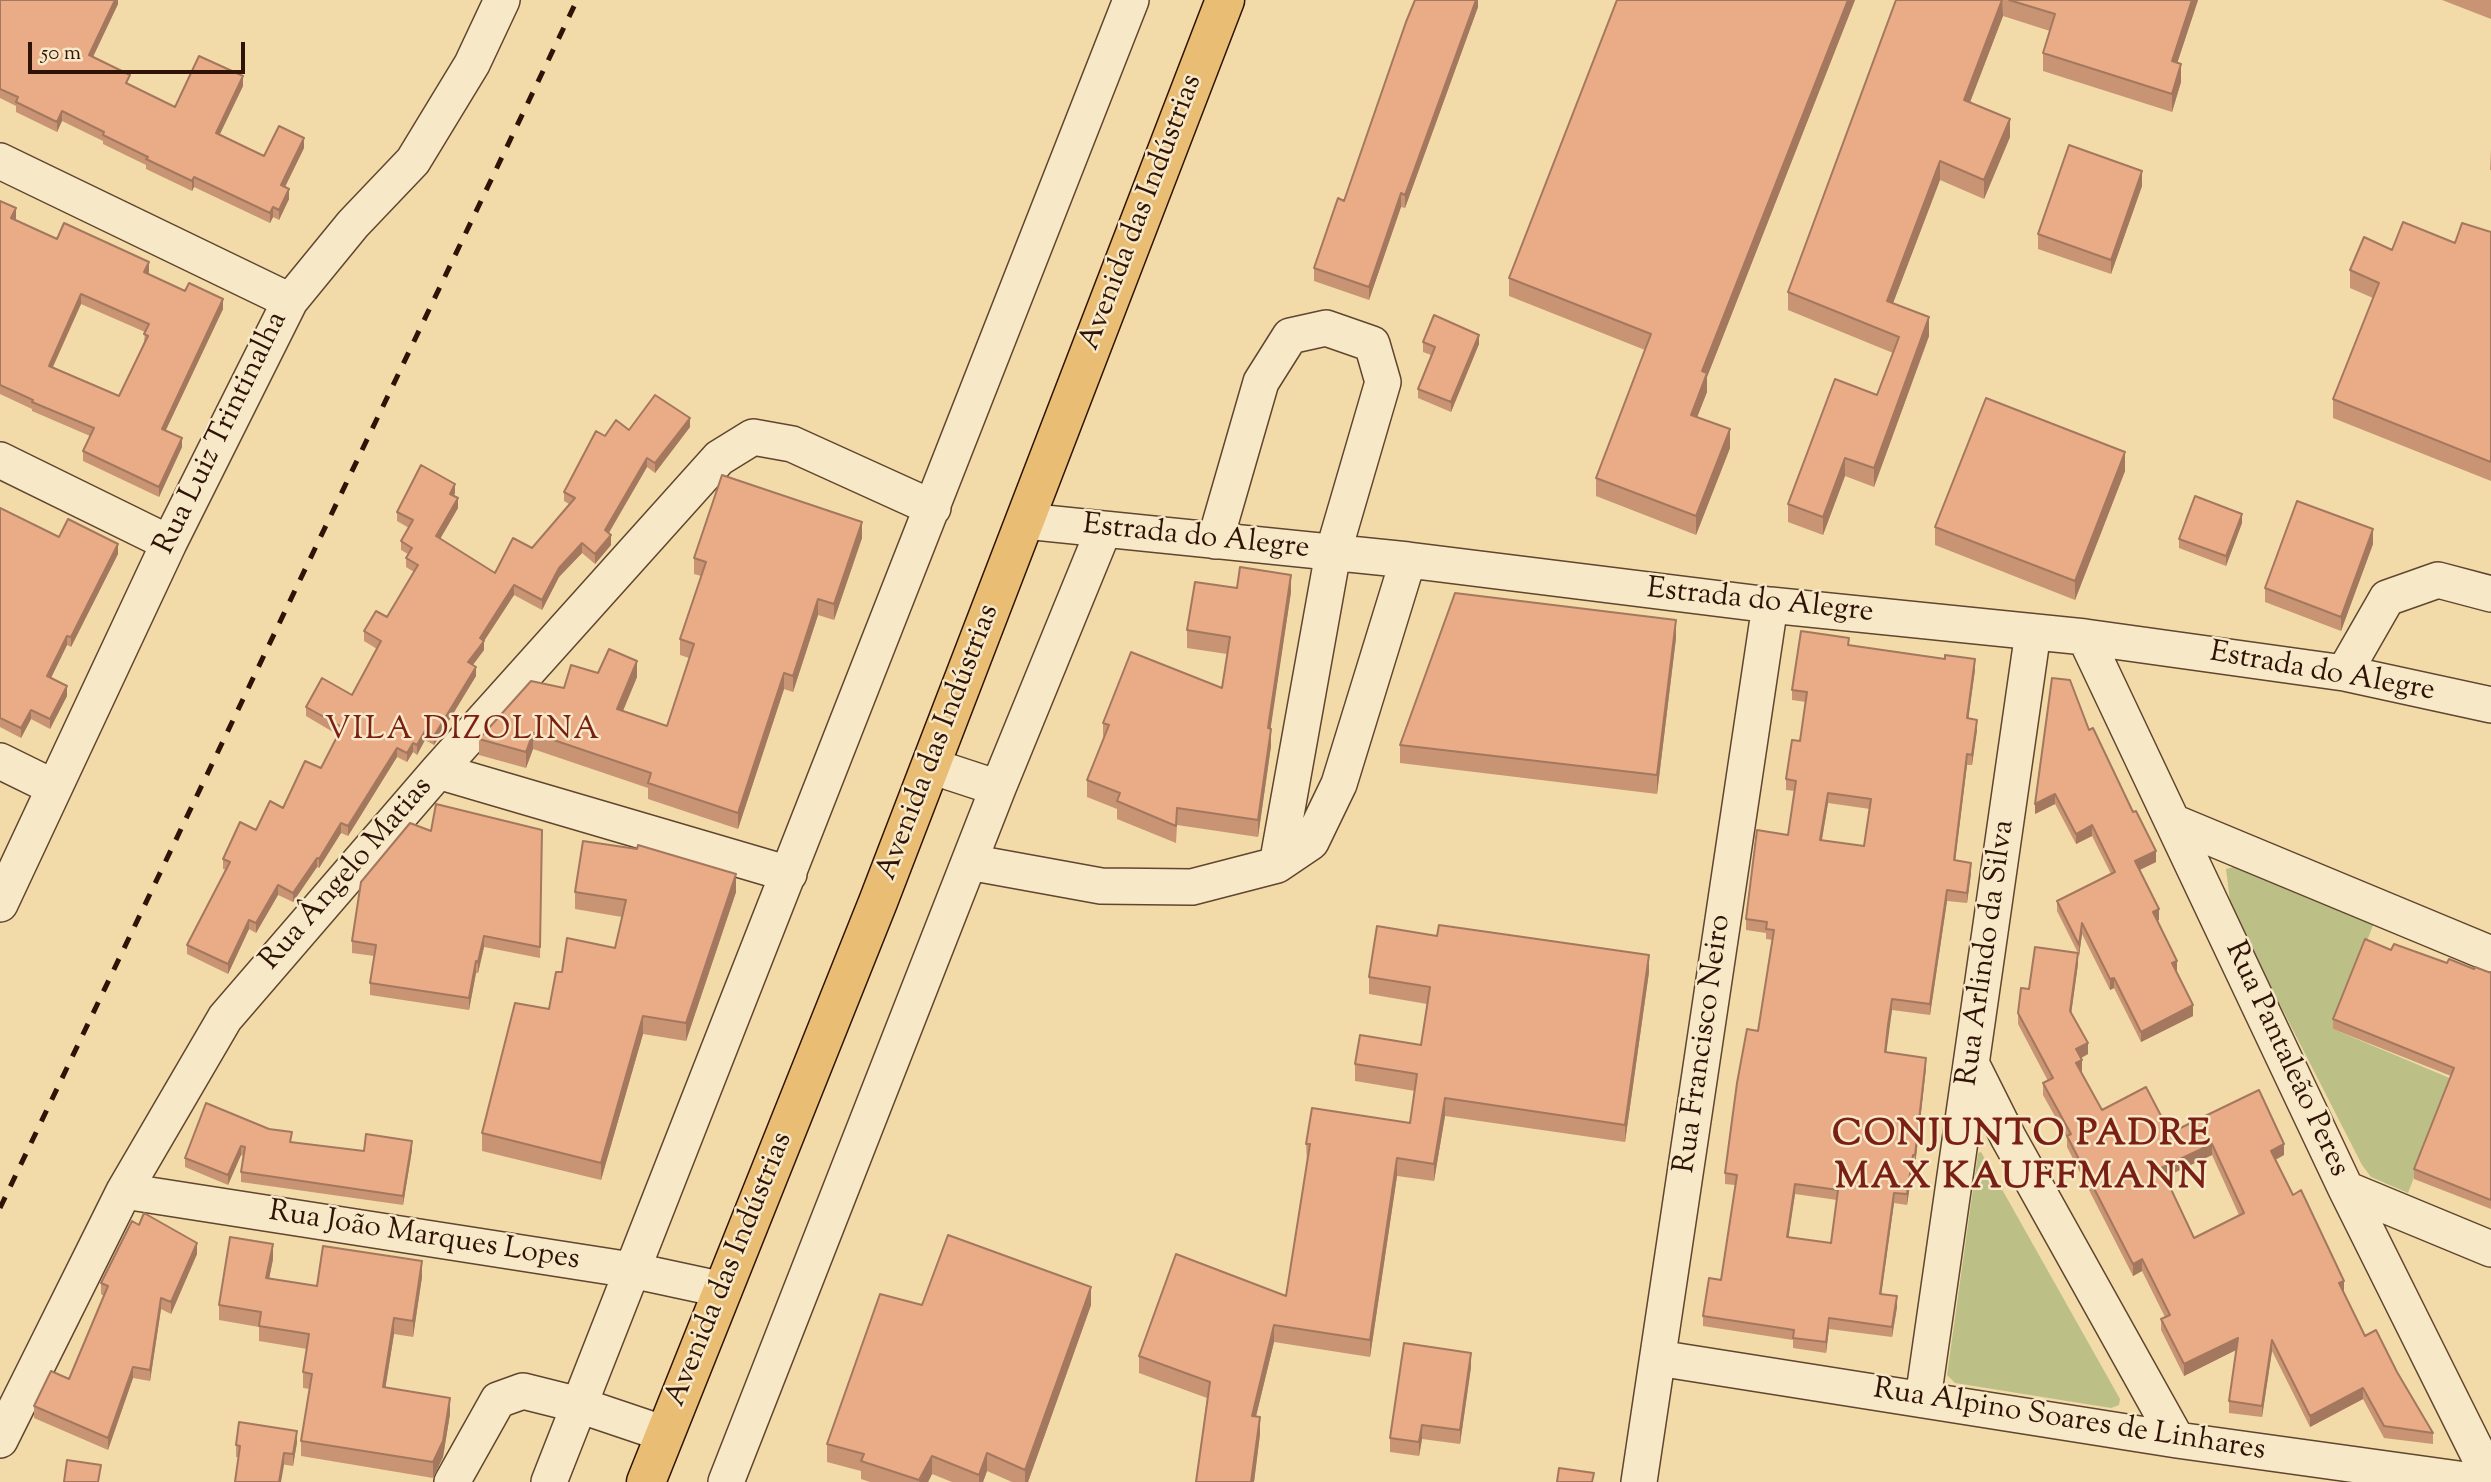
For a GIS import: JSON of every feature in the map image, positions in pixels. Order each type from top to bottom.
[{"type":"main road","name":"Avenida das Indústrias","points":[[646,1482],[931,766],[1226,0]]},
{"type":"street","name":"Rua Luiz Trintinalha","points":[[0,904],[169,543],[290,300],[412,161],[472,64],[502,0]]},
{"type":"street","points":[[549,1482],[1132,0]]},
{"type":"street","points":[[0,161],[290,300]]},
{"type":"street","points":[[1215,541],[1261,382],[1290,335],[1326,328],[1372,344],[1383,382],[1333,553],[1277,865]]},
{"type":"street","name":"Rua Ângelo Matias","points":[[0,1440],[124,1191],[225,1018],[438,771],[719,458],[753,437],[792,444],[933,508]]},
{"type":"street","points":[[0,460],[169,543]]},
{"type":"street","name":"Estrada do Alegre","points":[[1026,521],[1408,561],[1770,605],[2085,637],[2344,673],[2491,705]]},
{"type":"street","points":[[726,1482],[998,788],[1104,528]]},
{"type":"street","points":[[969,862],[1101,886],[1192,887],[1277,865],[1311,842],[1339,784],[1408,561]]},
{"type":"street","points":[[2344,673],[2387,598],[2438,580],[2491,594]]},
{"type":"street","name":"Rua Francisco Neiro","points":[[1639,1482],[1770,605]]},
{"type":"street","name":"Rua Arlindo da Silva","points":[[1923,1399],[2033,632]]},
{"type":"street","name":"Rua Pantaleão Peres","points":[[2085,637],[2346,1189],[2491,1480]]},
{"type":"street","points":[[0,761],[53,787]]},
{"type":"street","points":[[931,766],[998,788]]},
{"type":"street","points":[[438,771],[789,874]]},
{"type":"street","points":[[2173,822],[2491,954]]},
{"type":"street","points":[[1972,1065],[2008,1137],[2177,1440]]},
{"type":"street","points":[[2346,1189],[2491,1249]]},
{"type":"street","name":"Rua João Marques Lopes","points":[[124,1191],[631,1270],[724,1290]]},
{"type":"street","name":"Rua Alpino Soares de Linhares","points":[[1658,1357],[2177,1440],[2480,1482]]},
{"type":"street","points":[[452,1482],[498,1400],[523,1391],[579,1405],[666,1434]]},
{"type":"green space","points":[[2234,867],[2265,880],[2377,915],[2333,1029],[2452,1079],[2408,1193],[2371,1177],[2362,1165],[2231,909],[2226,869]]},
{"type":"green space","points":[[1981,1152],[2120,1399],[2119,1405],[2111,1408],[1955,1383],[1947,1375],[1978,1153]]},
{"type":"building","points":[[0,0],[115,0],[89,55],[130,75],[126,83],[175,107],[199,56],[243,76],[216,133],[264,156],[279,126],[304,138],[281,185],[289,189],[279,210],[273,207],[270,213],[194,177],[192,181],[146,159],[148,157],[62,111],[57,122],[16,102],[18,97],[0,89]]},
{"type":"building","points":[[1415,0],[1476,0],[1405,195],[1401,193],[1369,287],[1314,268],[1338,198],[1344,201]]},
{"type":"building","points":[[1617,0],[1848,0],[1702,371],[1707,373],[1691,415],[1730,429],[1696,516],[1596,478],[1651,334],[1509,278]]},
{"type":"building","points":[[1896,0],[2002,0],[1964,100],[2010,119],[1984,180],[1940,161],[1887,301],[1929,317],[1874,468],[1845,458],[1823,517],[1788,504],[1835,379],[1877,395],[1899,337],[1788,292]]},
{"type":"building","points":[[2009,0],[2192,0],[2172,61],[2181,64],[2172,94],[2043,53],[2055,14]]},
{"type":"building","points":[[2069,145],[2142,171],[2111,260],[2038,234]]},
{"type":"building","points":[[0,201],[16,208],[11,218],[57,239],[64,223],[149,262],[144,272],[185,291],[189,283],[223,299],[162,429],[182,438],[159,487],[83,451],[94,428],[32,402],[33,400],[0,385]],"holes":[[[81,294],[149,324],[144,334],[148,336],[119,396],[49,366]]]},
{"type":"building","points":[[2403,222],[2455,243],[2462,223],[2491,232],[2491,462],[2333,399],[2379,283],[2350,270],[2364,237],[2392,250]]},
{"type":"building","points":[[1434,315],[1479,335],[1451,402],[1418,389],[1435,347],[1423,342]]},
{"type":"building","points":[[655,395],[690,418],[655,463],[647,458],[605,530],[611,535],[595,554],[582,543],[559,568],[542,600],[514,585],[480,638],[484,641],[468,662],[476,667],[434,736],[425,731],[417,745],[413,743],[407,753],[397,748],[348,826],[341,823],[319,859],[317,858],[293,893],[278,885],[256,923],[249,920],[228,964],[187,945],[230,862],[223,859],[240,822],[256,830],[270,801],[283,808],[305,761],[321,768],[342,727],[306,707],[322,678],[352,695],[381,641],[364,631],[376,611],[387,617],[418,565],[406,558],[412,548],[401,541],[413,520],[397,512],[421,465],[455,484],[450,494],[458,498],[436,536],[495,573],[513,538],[532,548],[575,498],[564,492],[596,431],[605,436],[616,420],[629,430]]},
{"type":"building","points":[[1986,398],[2125,452],[2075,581],[1935,527]]},
{"type":"building","points":[[722,475],[862,522],[834,604],[818,599],[793,676],[784,673],[738,813],[648,783],[651,773],[533,733],[526,752],[479,739],[531,681],[564,688],[571,665],[598,673],[609,649],[637,661],[617,709],[667,726],[694,644],[680,639],[706,562],[694,558]]},
{"type":"building","points":[[2195,496],[2242,514],[2226,556],[2179,539]]},
{"type":"building","points":[[2297,501],[2373,529],[2341,617],[2265,588]]},
{"type":"building","points":[[0,508],[59,537],[68,519],[118,544],[71,637],[67,636],[47,676],[67,686],[50,719],[31,710],[21,728],[0,718]]},
{"type":"building","points":[[1240,567],[1291,575],[1268,728],[1271,729],[1258,820],[1177,808],[1176,826],[1117,801],[1120,793],[1087,780],[1109,725],[1103,723],[1131,652],[1222,688],[1230,637],[1187,630],[1195,582],[1237,588]]},
{"type":"building","points":[[1455,593],[1676,620],[1657,775],[1400,745]]},
{"type":"building","points":[[1801,631],[1849,638],[1848,645],[1945,659],[1945,655],[1975,659],[1967,718],[1977,720],[1972,755],[1967,754],[1954,860],[1971,863],[1967,893],[1947,890],[1930,1004],[1892,999],[1888,1025],[1885,1052],[1926,1058],[1915,1155],[1907,1194],[1894,1193],[1880,1294],[1897,1296],[1892,1327],[1829,1318],[1826,1342],[1793,1338],[1794,1330],[1703,1316],[1709,1278],[1721,1280],[1737,1175],[1725,1173],[1737,1083],[1747,1029],[1758,1031],[1774,930],[1766,929],[1767,922],[1746,919],[1757,830],[1788,835],[1796,781],[1786,779],[1792,740],[1800,741],[1807,692],[1792,690]],"holes":[[[1828,793],[1871,799],[1864,846],[1820,840]],[[1795,1184],[1838,1190],[1831,1243],[1787,1237]]]},
{"type":"building","points":[[2052,678],[2070,680],[2089,730],[2093,728],[2133,812],[2136,811],[2156,851],[2135,861],[2159,909],[2153,912],[2177,961],[2172,963],[2193,1005],[2141,1032],[2082,923],[2079,945],[2057,901],[2115,872],[2092,825],[2076,834],[2055,794],[2035,804]]},
{"type":"building","points":[[436,804],[542,830],[540,947],[484,936],[469,998],[370,983],[376,945],[352,941],[361,882],[410,823],[431,831]]},
{"type":"building","points":[[583,841],[637,849],[638,845],[736,874],[686,1023],[643,1016],[601,1163],[482,1133],[515,1003],[549,1009],[556,972],[562,972],[567,938],[615,948],[626,900],[575,892]]},
{"type":"building","points":[[1439,925],[1649,955],[1625,1125],[1445,1098],[1434,1164],[1397,1158],[1370,1340],[1274,1325],[1252,1416],[1260,1417],[1251,1482],[1196,1482],[1210,1382],[1139,1356],[1176,1254],[1286,1296],[1310,1144],[1306,1144],[1312,1108],[1410,1123],[1417,1074],[1355,1064],[1360,1035],[1421,1045],[1430,987],[1369,977],[1377,926],[1437,936]]},
{"type":"building","points":[[2365,939],[2391,950],[2394,944],[2447,963],[2449,959],[2491,973],[2491,1200],[2414,1169],[2454,1068],[2333,1019]]},
{"type":"building","points":[[2035,947],[2078,953],[2070,1011],[2088,1043],[2076,1049],[2082,1060],[2076,1063],[2102,1110],[2146,1087],[2170,1133],[2259,1090],[2284,1144],[2271,1151],[2293,1195],[2301,1190],[2344,1281],[2339,1283],[2365,1336],[2376,1330],[2433,1433],[2384,1426],[2363,1388],[2310,1416],[2272,1340],[2262,1406],[2229,1401],[2238,1338],[2184,1364],[2161,1319],[2170,1315],[2142,1259],[2133,1264],[2067,1136],[2071,1134],[2043,1083],[2053,1078],[2018,1013],[2021,988],[2029,989]],"holes":[[[2212,1144],[2244,1213],[2194,1238],[2161,1168]]]},
{"type":"building","points":[[206,1103],[269,1129],[292,1132],[290,1142],[364,1151],[366,1134],[412,1141],[403,1196],[241,1172],[245,1147],[241,1146],[228,1175],[185,1158]]},
{"type":"building","points":[[144,1213],[197,1243],[171,1302],[161,1298],[150,1370],[133,1367],[108,1438],[34,1406],[51,1371],[69,1379],[108,1286],[101,1283],[132,1221],[139,1225]]},
{"type":"building","points":[[948,1235],[1091,1287],[1025,1470],[987,1453],[979,1475],[932,1456],[919,1480],[861,1461],[864,1454],[827,1444],[880,1294],[922,1305]]},
{"type":"building","points":[[230,1237],[273,1244],[266,1278],[317,1286],[323,1246],[422,1261],[413,1321],[394,1318],[383,1387],[450,1398],[443,1441],[433,1462],[301,1441],[312,1374],[303,1372],[309,1334],[259,1326],[261,1312],[219,1305]]},
{"type":"building","points":[[1404,1343],[1471,1353],[1460,1430],[1422,1425],[1419,1442],[1390,1438]]},
{"type":"building","points":[[239,1422],[297,1431],[293,1454],[284,1453],[279,1482],[235,1482],[240,1446],[236,1445]]},
{"type":"building","points":[[67,1460],[101,1465],[98,1482],[64,1482]]},
{"type":"building","points":[[1559,1468],[1594,1473],[1592,1482],[1557,1482]]},
{"type":"railway","points":[[0,1208],[577,0]]},
{"type":"district","name":"VILA DIZOLINA","points":[[463,733]]},
{"type":"district","name":"CONJUNTO PADRE MAX KAUFFMANN","points":[[2022,1160]]}]
